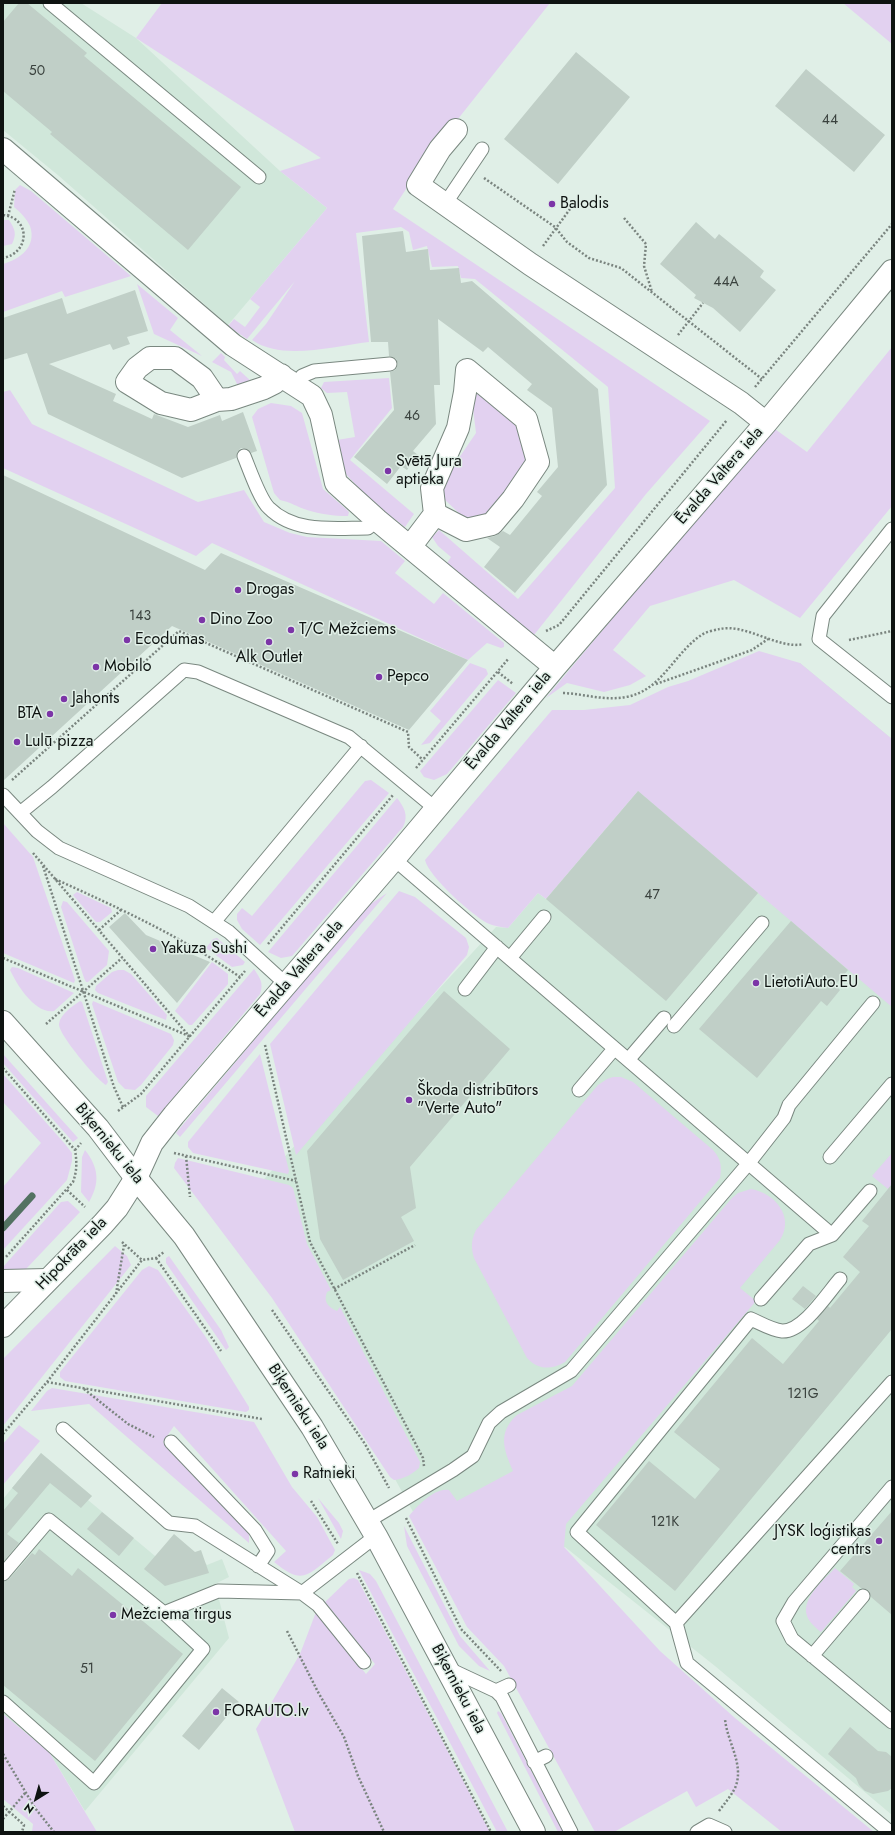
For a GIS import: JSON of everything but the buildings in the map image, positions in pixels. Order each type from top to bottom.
[{"type":"street","points":[[456,130],[440,149],[418,185],[530,264],[741,403],[766,423]]},
{"type":"street","points":[[3,149],[233,345],[312,396],[321,415],[336,483],[377,520],[555,667]]},
{"type":"street","name":"Ēvalda Valtera iela","points":[[136,1178],[155,1138],[394,860],[555,667],[766,423],[892,271]]},
{"type":"street","points":[[410,547],[435,514],[432,488],[458,428],[465,392],[467,370],[526,419],[538,462],[514,498],[492,524],[466,530],[435,514]]},
{"type":"street","points":[[217,400],[231,399],[274,383],[288,380]]},
{"type":"street","name":"Biķernieku iela","points":[[3,1022],[98,1128],[136,1178],[184,1236],[312,1427],[372,1529],[534,1832]]},
{"type":"street","name":"Hipokrāta iela","points":[[3,1326],[117,1208],[136,1178]]},
{"type":"street","points":[[3,1281],[47,1280]]},
{"type":"lane","points":[[50,3],[259,177]]},
{"type":"lane","points":[[445,204],[482,149]]},
{"type":"lane","points":[[288,380],[314,371],[390,364]]},
{"type":"lane","points":[[244,456],[268,508],[292,524],[318,528],[368,528],[377,520]]},
{"type":"lane","points":[[892,529],[822,616],[819,639],[892,697]]},
{"type":"lane","points":[[20,814],[184,670],[198,672],[349,737],[436,809]]},
{"type":"lane","points":[[214,922],[361,746]]},
{"type":"lane","points":[[5,790],[20,814],[38,832],[59,848],[189,906],[229,932],[287,985]]},
{"type":"lane","points":[[394,860],[832,1235]]},
{"type":"lane","points":[[510,958],[544,918]]},
{"type":"lane","points":[[628,1060],[669,1022],[762,923]]},
{"type":"lane","points":[[465,988],[497,947]]},
{"type":"lane","points":[[164,1613],[218,1591],[302,1593],[348,1559],[372,1529],[399,1504],[473,1456],[489,1423],[501,1412],[571,1371],[748,1164],[784,1118],[789,1105],[873,1003]]},
{"type":"lane","points":[[580,1090],[614,1049]]},
{"type":"lane","points":[[830,1157],[892,1084]]},
{"type":"lane","points":[[761,1299],[809,1244],[832,1235],[870,1191]]},
{"type":"lane","points":[[840,1279],[802,1324],[793,1329],[782,1331],[751,1318],[577,1532],[676,1623],[687,1662],[729,1699],[890,1832]]},
{"type":"lane","points":[[676,1623],[892,1382]]},
{"type":"lane","points":[[63,1429],[169,1523],[195,1526],[302,1593],[318,1605],[364,1662]]},
{"type":"lane","points":[[171,1442],[255,1530],[268,1551],[258,1566]]},
{"type":"lane","points":[[892,1487],[794,1602],[783,1622],[792,1639],[892,1722]]},
{"type":"lane","points":[[3,1574],[49,1520],[164,1613],[203,1649],[94,1783],[3,1702]]},
{"type":"lane","points":[[812,1656],[863,1596]]},
{"type":"lane","points":[[448,1669],[496,1691],[502,1697],[540,1759],[571,1832]]},
{"type":"lane","points":[[496,1691],[509,1685]]},
{"type":"lane","points":[[697,1832],[709,1825],[725,1832]]},
{"type":"path","points":[[468,170],[476,173],[555,227],[567,242],[589,258],[621,268],[762,379]]},
{"type":"path","points":[[8,216],[17,186],[28,171]]},
{"type":"path","points":[[530,264],[555,227],[570,209]]},
{"type":"path","points":[[3,215],[8,216],[19,223],[22,229],[23,242],[16,253],[3,258]]},
{"type":"path","points":[[624,218],[646,244],[644,266],[652,293]]},
{"type":"path","points":[[118,1111],[141,1094],[523,641],[559,625],[741,403],[892,224]]},
{"type":"path","points":[[664,352],[703,303]]},
{"type":"path","points":[[655,684],[681,653],[701,635],[722,629],[736,629],[798,645],[819,639],[847,640],[892,631]]},
{"type":"path","points":[[5,790],[179,631],[408,732],[409,747],[423,760]]},
{"type":"path","points":[[557,698],[562,693],[583,694],[596,699],[608,700],[628,697],[655,684],[752,650],[768,638]]},
{"type":"path","points":[[32,852],[190,1037]]},
{"type":"path","points":[[42,863],[114,1087],[123,1107]]},
{"type":"path","points":[[55,878],[147,921],[207,954],[240,977]]},
{"type":"path","points":[[99,930],[123,909]]},
{"type":"path","points":[[3,958],[190,1037]]},
{"type":"path","points":[[46,1024],[122,958]]},
{"type":"path","points":[[264,1042],[310,1242],[424,1458],[425,1464],[423,1469]]},
{"type":"path","points":[[3,1068],[75,1150],[77,1162],[76,1174],[73,1182],[67,1190],[3,1260]]},
{"type":"path","points":[[75,1150],[81,1143]]},
{"type":"path","points":[[174,1153],[296,1181]]},
{"type":"path","points":[[186,1156],[190,1197]]},
{"type":"path","points":[[67,1190],[85,1207]]},
{"type":"path","points":[[116,1295],[123,1244],[142,1260]]},
{"type":"path","points":[[334,1288],[415,1245]]},
{"type":"path","points":[[3,1434],[47,1382],[142,1260],[156,1258],[164,1252]]},
{"type":"path","points":[[156,1258],[221,1351]]},
{"type":"path","points":[[272,1310],[365,1444],[399,1504],[461,1629],[500,1669],[509,1685]]},
{"type":"path","points":[[47,1382],[262,1419]]},
{"type":"path","points":[[82,1388],[128,1424],[162,1441],[171,1442]]},
{"type":"path","points":[[387,1484],[392,1485]]},
{"type":"path","points":[[311,1501],[356,1572],[399,1652],[491,1832]]},
{"type":"path","points":[[287,1631],[318,1692],[344,1737],[358,1776],[384,1832]]},
{"type":"path","points":[[709,1825],[732,1792],[738,1779],[736,1758],[726,1728],[725,1715],[729,1699]]},
{"type":"path","points":[[3,1754],[26,1792],[54,1832]]},
{"type":"path","points":[[3,1819],[26,1792]]},
{"type":"path","points":[[3,1806],[24,1825],[22,1832]]},
{"type":"shaded area","points":[[3,3],[81,3],[136,38],[280,171],[327,208],[228,325],[59,176],[3,130]]},
{"type":"shaded area","points":[[162,3],[550,3],[423,163],[393,209],[710,421],[646,494],[534,635],[447,563],[451,557],[438,546],[432,537],[439,530],[518,599],[615,488],[608,387],[475,279],[461,278],[458,266],[432,267],[427,246],[413,250],[409,232],[401,227],[356,233],[369,342],[325,349],[293,351],[278,350],[264,346],[252,340],[266,324],[295,281],[247,339],[228,326],[234,319],[245,327],[260,307],[250,299],[327,208],[280,171],[321,158],[136,38]]},
{"type":"shaded area","points":[[843,3],[892,3],[892,44]]},
{"type":"shaded area","points":[[20,185],[31,191],[131,276],[65,297],[62,291],[3,312],[3,264],[15,259],[26,251],[31,240],[32,233],[29,223],[14,207],[15,190]]},
{"type":"shaded area","points":[[3,220],[9,220],[15,234],[12,244],[3,246]]},
{"type":"shaded area","points":[[137,284],[178,318],[170,330],[202,356],[154,334]]},
{"type":"shaded area","points":[[892,347],[892,506],[800,618],[734,580],[650,606],[613,650],[646,676],[630,685],[604,692],[567,683],[546,698],[772,427],[807,452]]},
{"type":"shaded area","points":[[221,353],[225,357],[224,360],[237,374],[240,371],[251,381],[238,386],[231,372],[212,362]]},
{"type":"shaded area","points":[[389,378],[392,408],[350,460],[414,514],[405,527],[374,504],[341,469],[337,440],[355,437],[347,392],[327,393],[321,388],[324,382]]},
{"type":"shaded area","points":[[10,390],[32,424],[198,502],[244,490],[264,522],[290,533],[307,537],[381,541],[405,561],[395,573],[434,604],[443,593],[504,643],[504,647],[501,648],[487,643],[468,660],[212,543],[196,556],[3,468],[3,392]]},
{"type":"shaded area","points":[[480,390],[519,426],[531,461],[487,518],[463,517],[441,496],[450,471],[476,433],[472,400]]},
{"type":"shaded area","points":[[271,403],[291,406],[302,413],[323,489],[349,512],[348,516],[337,516],[307,510],[280,500],[274,493],[252,417],[258,409]]},
{"type":"shaded area","points":[[759,651],[800,663],[892,739],[892,1007],[638,791],[546,899],[538,893],[508,928],[487,923],[471,912],[434,876],[425,860],[552,710],[584,710],[630,705],[668,687],[688,681]]},
{"type":"shaded area","points":[[470,663],[486,669],[488,674],[430,743],[421,745],[441,721],[430,711]]},
{"type":"shaded area","points":[[800,663],[892,739],[892,1815],[715,1666],[565,1547],[449,1577],[390,1470],[254,1190],[496,927],[508,928],[538,893],[546,899],[638,791]]},
{"type":"shaded area","points":[[498,680],[516,693],[447,774],[434,780],[424,777],[420,771]]},
{"type":"shaded area","points":[[371,780],[389,793],[260,945],[242,929],[237,920],[237,914],[242,908],[252,916],[365,781]]},
{"type":"shaded area","points":[[397,798],[406,815],[403,827],[292,956],[281,958],[268,952]]},
{"type":"shaded area","points":[[3,823],[33,857],[75,980],[74,983],[3,953]]},
{"type":"shaded area","points":[[399,891],[415,897],[466,938],[469,947],[467,955],[296,1155],[270,1044]]},
{"type":"shaded area","points":[[77,892],[111,908],[112,912],[100,922],[96,922],[73,895]]},
{"type":"shaded area","points":[[387,893],[180,1137],[176,1133],[365,908]]},
{"type":"shaded area","points":[[63,901],[67,902],[109,951],[107,965],[88,982],[86,982],[84,978],[61,907]]},
{"type":"shaded area","points":[[217,938],[245,962],[243,965],[232,967],[206,948],[213,939]]},
{"type":"shaded area","points":[[212,962],[228,974],[228,984],[192,1025],[189,1025],[175,1011]]},
{"type":"shaded area","points":[[12,967],[18,968],[74,993],[54,1011],[47,1011],[34,1003],[22,990],[10,970]]},
{"type":"shaded area","points":[[254,969],[260,978],[260,994],[158,1116],[146,1107],[146,1096]]},
{"type":"shaded area","points":[[124,970],[131,974],[167,1015],[166,1020],[98,993],[95,990],[96,986],[112,972]]},
{"type":"shaded area","points":[[80,1001],[82,1002],[108,1082],[106,1085],[95,1075],[79,1056],[60,1029],[59,1024],[62,1017]]},
{"type":"shaded area","points":[[93,1001],[171,1034],[174,1040],[173,1045],[141,1085],[135,1090],[125,1089],[118,1082],[92,1004]]},
{"type":"shaded area","points":[[3,1054],[78,1138],[73,1142],[3,1063]]},
{"type":"shaded area","points":[[260,1054],[289,1171],[288,1174],[193,1153],[188,1147],[188,1142]]},
{"type":"shaded area","points":[[3,1074],[65,1144],[72,1153],[72,1161],[67,1180],[3,1250],[3,1187],[41,1143],[3,1102]]},
{"type":"shaded area","points":[[613,1077],[621,1077],[633,1082],[713,1150],[718,1156],[720,1163],[720,1178],[565,1362],[560,1365],[545,1368],[540,1367],[527,1358],[474,1258],[472,1247],[473,1237],[476,1230],[598,1085]]},
{"type":"shaded area","points":[[85,1150],[93,1163],[96,1176],[95,1188],[89,1202],[81,1192],[82,1157]]},
{"type":"shaded area","points":[[892,1153],[892,1184],[888,1189],[872,1176]]},
{"type":"shaded area","points":[[178,1158],[289,1185],[293,1188],[307,1244],[331,1290],[327,1292],[327,1304],[337,1311],[340,1307],[420,1462],[419,1468],[401,1479],[394,1480],[390,1477],[272,1298],[174,1168]]},
{"type":"shaded area","points":[[751,1189],[768,1195],[775,1201],[784,1215],[785,1223],[784,1231],[780,1240],[740,1288],[756,1301],[566,1524],[564,1547],[660,1651],[735,1718],[874,1832],[782,1832],[728,1789],[696,1807],[687,1791],[614,1832],[595,1832],[504,1666],[467,1627],[409,1516],[421,1503],[438,1491],[449,1490],[457,1501],[513,1471],[507,1456],[504,1442],[507,1428],[511,1422],[517,1415],[572,1386],[732,1198],[738,1193]]},
{"type":"shaded area","points":[[68,1201],[80,1212],[26,1269],[3,1273],[3,1267],[61,1202]]},
{"type":"shaded area","points":[[115,1246],[127,1256],[131,1265],[3,1426],[3,1359]]},
{"type":"shaded area","points":[[169,1256],[221,1330],[229,1347],[226,1350],[166,1263],[166,1258]]},
{"type":"shaded area","points":[[149,1266],[158,1270],[205,1336],[249,1407],[249,1410],[246,1412],[65,1381],[60,1377],[60,1372],[142,1270]]},
{"type":"shaded area","points":[[52,1388],[254,1422],[292,1487],[317,1517],[335,1550],[333,1555],[317,1568],[305,1575],[299,1576],[292,1574],[274,1562],[286,1551],[174,1426],[163,1442],[249,1533],[249,1543],[89,1404],[31,1411],[47,1391]]},
{"type":"shaded area","points":[[19,1425],[40,1441],[3,1485],[3,1444]]},
{"type":"shaded area","name":"Mežciema tirgus","points":[[41,1453],[92,1496],[88,1500],[173,1571],[204,1561],[207,1565],[222,1559],[229,1577],[215,1584],[229,1638],[85,1811],[49,1752],[3,1714],[3,1499]]},
{"type":"shaded area","points":[[318,1498],[339,1523],[343,1531],[341,1539]]},
{"type":"shaded area","points":[[404,1526],[460,1636],[490,1671],[479,1666],[459,1646],[407,1546]]},
{"type":"shaded area","points":[[835,1568],[854,1584],[852,1587],[856,1591],[821,1632],[813,1625],[807,1616],[807,1602],[815,1589]]},
{"type":"shaded area","points":[[359,1570],[370,1574],[376,1581],[508,1832],[497,1832]]},
{"type":"shaded area","points":[[354,1578],[358,1580],[490,1832],[295,1832],[256,1729],[300,1654],[316,1612],[366,1674],[375,1664],[325,1602],[349,1579]]},
{"type":"shaded area","points":[[498,1711],[501,1713],[563,1832],[558,1832],[497,1713]]},
{"type":"shaded area","points":[[3,1714],[49,1752],[97,1832],[32,1832],[33,1824],[3,1799]]},
{"type":"waterway","points":[[3,1228],[32,1196]]},
{"type":"place","name":"Balodis","points":[[552,204]]},
{"type":"place","name":"Svētā Jura aptieka","points":[[388,471]]},
{"type":"place","name":"Drogas","points":[[238,590]]},
{"type":"place","name":"Dino Zoo","points":[[202,620]]},
{"type":"place","name":"T/C Mežciems","points":[[291,630]]},
{"type":"place","name":"Ecodumas","points":[[127,640]]},
{"type":"place","name":"Alk Outlet","points":[[269,642]]},
{"type":"place","name":"Mobilo","points":[[96,667]]},
{"type":"place","name":"Pepco","points":[[379,677]]},
{"type":"place","name":"Jahonts","points":[[64,699]]},
{"type":"place","name":"BTA","points":[[50,714]]},
{"type":"place","name":"Lulū pizza","points":[[17,742]]},
{"type":"place","name":"Yakuza Sushi","points":[[153,949]]},
{"type":"place","name":"LietotiAuto.EU","points":[[756,983]]},
{"type":"place","name":"Škoda distribūtors \"Verte Auto\"","points":[[409,1100]]},
{"type":"place","name":"Ratnieki","points":[[295,1474]]},
{"type":"place","name":"JYSK loģistikas centrs","points":[[879,1541]]},
{"type":"place","name":"Mežciema tirgus","points":[[113,1615]]},
{"type":"place","name":"FORAUTO.lv","points":[[216,1712]]}]
